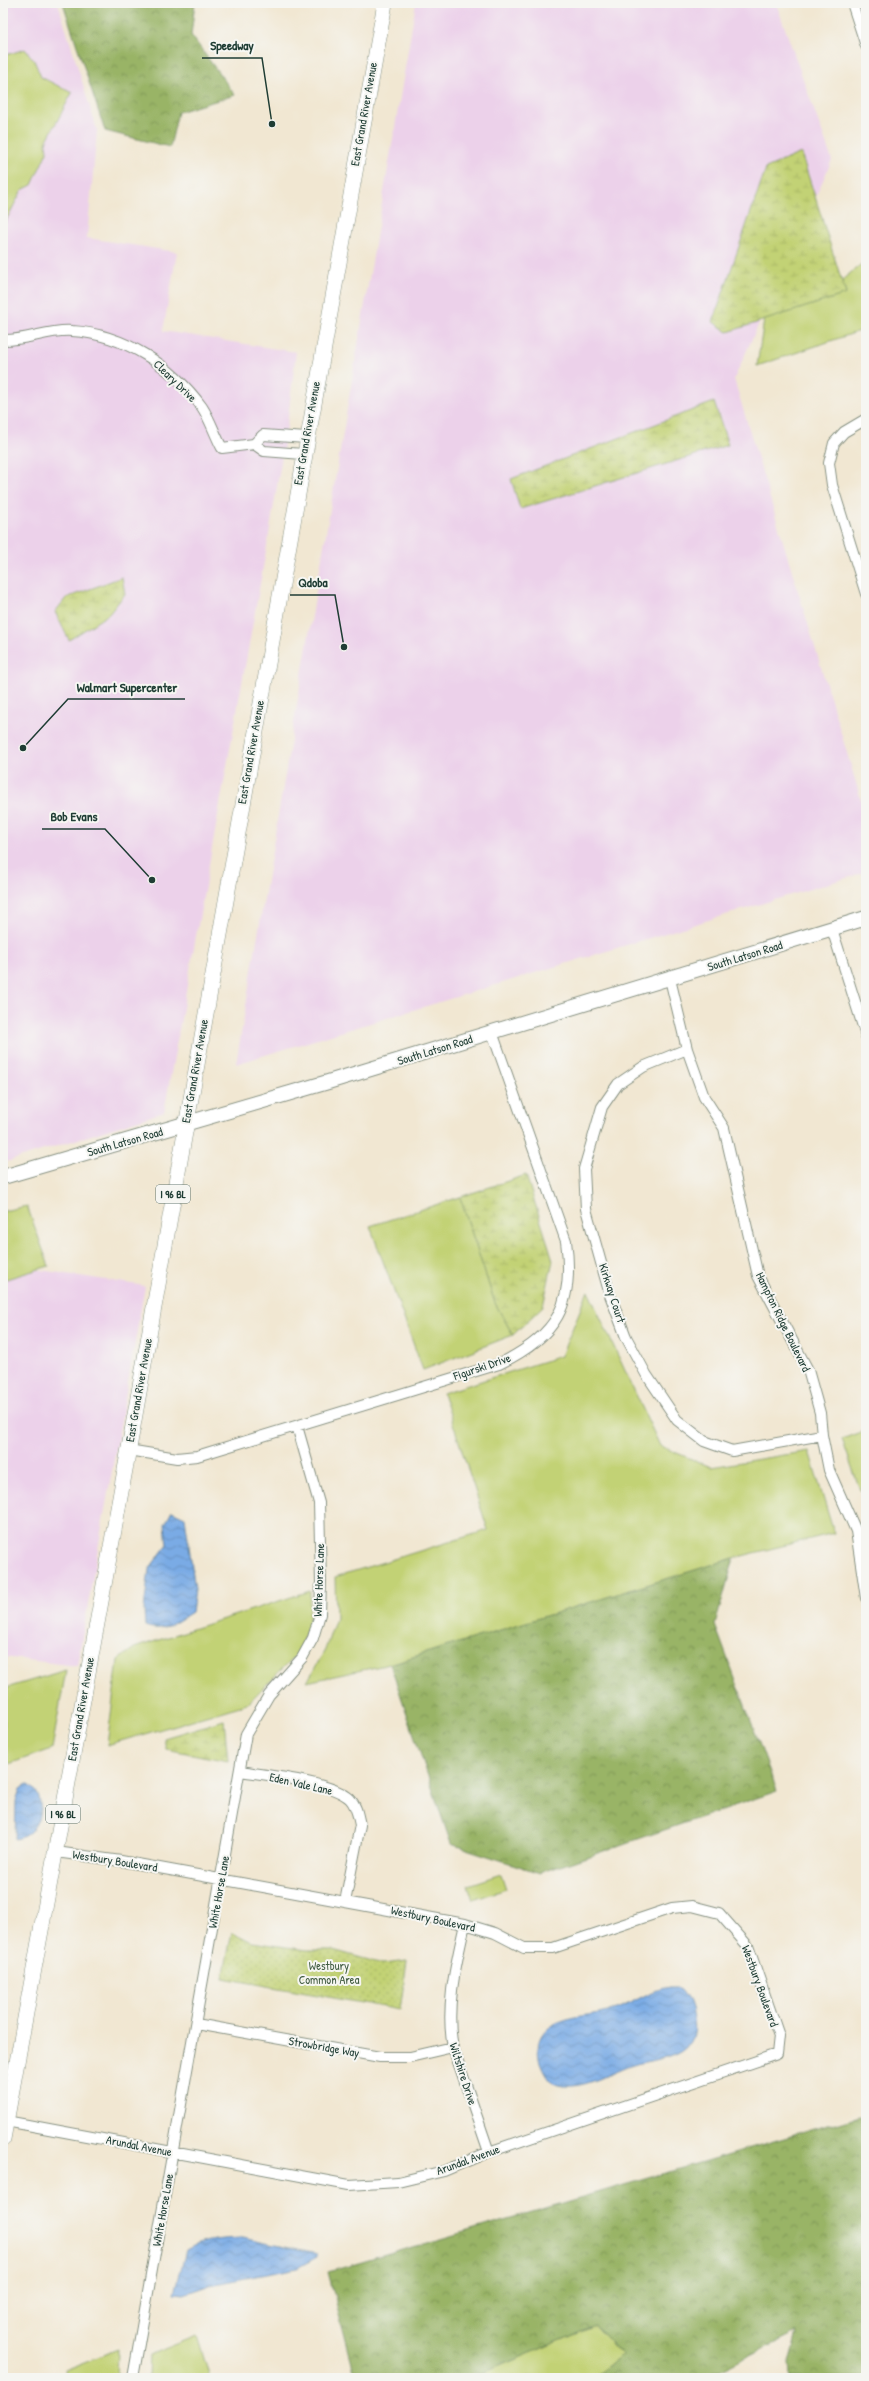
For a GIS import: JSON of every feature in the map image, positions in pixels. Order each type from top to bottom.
[{"type":"main road","name":"East Grand River Avenue","points":[[3,2139],[128,1450],[303,454],[385,3]]},
{"type":"main road","name":"South Latson Road","points":[[3,1177],[186,1124],[670,979],[866,918]]},
{"type":"street","points":[[852,3],[866,46]]},
{"type":"street","name":"Cleary Drive","points":[[3,340],[40,333],[72,331],[120,341],[158,364],[193,398],[202,408],[222,448],[254,444],[263,435],[306,438]]},
{"type":"street","points":[[866,419],[844,432],[834,443],[829,463],[832,485],[866,594]]},
{"type":"street","points":[[254,444],[264,451],[303,454]]},
{"type":"street","points":[[832,929],[866,1036]]},
{"type":"street","name":"Hampton Ridge Boulevard","points":[[670,979],[687,1049],[704,1097],[724,1128],[758,1276],[808,1370],[820,1413],[822,1435],[829,1470],[856,1531],[866,1598]]},
{"type":"street","name":"Figurski Drive","points":[[128,1450],[177,1458],[197,1456],[499,1364],[525,1351],[545,1334],[561,1310],[568,1287],[569,1266],[566,1241],[492,1032]]},
{"type":"street","name":"Kirkway Court","points":[[687,1049],[643,1067],[618,1084],[602,1107],[584,1169],[586,1209],[610,1295],[626,1338],[646,1374],[677,1420],[704,1441],[732,1451],[822,1435]]},
{"type":"street","name":"White Horse Lane","points":[[133,2378],[222,1879],[246,1734],[256,1714],[269,1694],[302,1658],[313,1638],[320,1614],[321,1582],[319,1502],[297,1426]]},
{"type":"street","name":"Eden Vale Lane","points":[[240,1771],[326,1788],[351,1800],[358,1813],[360,1825],[345,1902]]},
{"type":"street","name":"Westbury Boulevard","points":[[56,1852],[121,1861],[465,1924],[495,1933],[524,1948],[553,1948],[672,1908],[692,1906],[719,1913],[748,1946],[779,2036],[777,2054]]},
{"type":"street","name":"Wiltshire Drive","points":[[465,1924],[450,2005],[450,2031],[452,2047],[489,2152]]},
{"type":"street","name":"Strowbridge Way","points":[[196,2024],[380,2057],[410,2057],[452,2047]]},
{"type":"street","name":"Arundal Avenue","points":[[6,2120],[349,2185],[398,2182],[436,2173],[489,2152],[777,2054]]},
{"type":"shaded area","points":[[3,3],[58,3],[97,130],[87,238],[177,252],[163,331],[296,352],[287,425],[270,529],[164,1112],[3,1163]]},
{"type":"shaded area","points":[[416,3],[776,3],[832,160],[734,379],[866,816],[866,872],[236,1064]]},
{"type":"shaded area","points":[[34,1269],[145,1286],[77,1666],[3,1657],[3,1279]]},
{"type":"green space","points":[[63,3],[195,3],[191,35],[235,95],[178,112],[170,147],[105,131]]},
{"type":"green space","points":[[25,49],[34,60],[41,77],[72,93],[46,142],[47,152],[32,185],[22,190],[3,226],[3,56]]},
{"type":"green space","points":[[801,153],[846,294],[728,332],[713,322],[766,168]]},
{"type":"green space","points":[[865,261],[866,329],[757,366],[764,320],[846,294],[842,280]]},
{"type":"green space","points":[[714,402],[728,445],[520,509],[511,479]]},
{"type":"green space","points":[[122,577],[125,594],[109,614],[69,640],[55,612],[66,598]]},
{"type":"green space","points":[[526,1175],[553,1260],[543,1306],[513,1335],[495,1303],[460,1197]]},
{"type":"green space","points":[[460,1197],[495,1303],[513,1335],[423,1370],[370,1226]]},
{"type":"green space","points":[[27,1206],[49,1266],[3,1280],[3,1211]]},
{"type":"green space","points":[[588,1291],[660,1446],[711,1467],[809,1451],[834,1533],[734,1558],[390,1664],[307,1682],[325,1650],[336,1618],[335,1577],[488,1530],[443,1393],[561,1356]]},
{"type":"green space","points":[[866,1430],[866,1492],[860,1490],[842,1439]]},
{"type":"green space","points":[[734,1558],[715,1625],[777,1791],[540,1873],[451,1844],[390,1664]]},
{"type":"green space","points":[[310,1591],[309,1624],[297,1654],[247,1704],[107,1745],[118,1660],[134,1648]]},
{"type":"green space","points":[[66,1670],[52,1749],[3,1766],[3,1689]]},
{"type":"green space","points":[[224,1720],[228,1761],[166,1749],[164,1738]]},
{"type":"green space","points":[[501,1874],[506,1889],[473,1900],[468,1885]]},
{"type":"green space","name":"Westbury Common Area","points":[[232,1932],[252,1942],[307,1950],[333,1950],[383,1964],[407,1961],[400,2010],[223,1978]]},
{"type":"green space","points":[[859,2116],[866,2118],[866,2378],[790,2378],[789,2363],[797,2332],[705,2378],[592,2378],[622,2355],[595,2326],[471,2378],[356,2378],[328,2272]]},
{"type":"green space","points":[[595,2326],[622,2355],[592,2378],[471,2378]]},
{"type":"green space","points":[[197,2336],[210,2378],[148,2378],[149,2355]]},
{"type":"green space","points":[[118,2349],[117,2378],[66,2378],[65,2370]]},
{"type":"water","points":[[172,1511],[185,1517],[195,1589],[192,1612],[170,1625],[152,1628],[145,1626],[144,1609],[149,1569],[167,1545],[165,1524]]},
{"type":"water","points":[[27,1784],[34,1789],[38,1796],[40,1805],[39,1814],[31,1831],[24,1836],[15,1839],[16,1801],[20,1789]]},
{"type":"water","points":[[669,1987],[678,1987],[687,1998],[691,2010],[693,2032],[690,2042],[683,2049],[663,2058],[630,2066],[585,2084],[576,2086],[558,2085],[549,2079],[540,2062],[538,2046],[542,2034],[550,2026],[575,2017],[616,2009],[655,1991]]},
{"type":"water","points":[[242,2238],[317,2254],[317,2257],[297,2268],[210,2285],[184,2294],[175,2293],[186,2250],[199,2244],[220,2239]]},
{"type":"place","name":"Speedway","points":[[272,124]]},
{"type":"place","name":"Qdoba","points":[[344,647]]},
{"type":"place","name":"Walmart Supercenter","points":[[23,748]]},
{"type":"place","name":"Bob Evans","points":[[152,880]]}]
